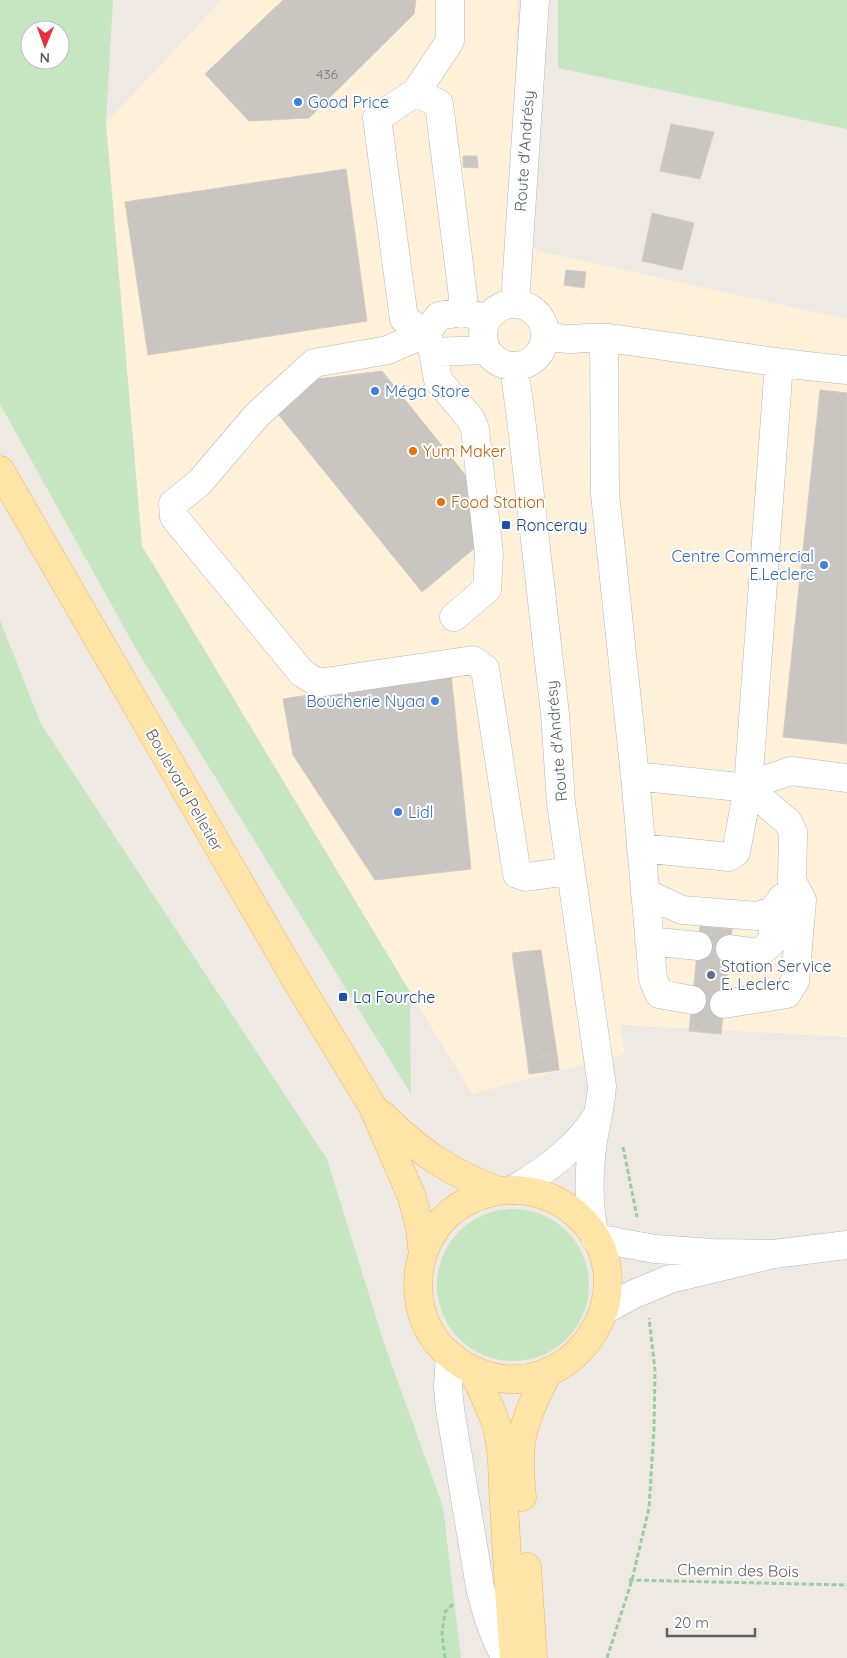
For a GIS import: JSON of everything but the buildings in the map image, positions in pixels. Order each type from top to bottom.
[{"type":"main road","name":"Boulevard Pelletier","points":[[0,470],[296,980],[373,1107],[412,1197],[420,1228],[422,1255]]},
{"type":"main road","name":"Boulevard Pelletier","points":[[373,1107],[426,1155],[463,1176],[506,1190]]},
{"type":"main road","points":[[460,1362],[494,1377],[526,1378],[549,1371],[569,1360],[586,1345],[598,1326],[607,1297],[607,1274],[604,1259],[596,1238],[579,1217],[558,1201],[533,1192],[506,1190],[477,1196],[451,1212],[436,1228],[422,1255],[418,1279],[421,1309],[434,1337],[460,1362],[494,1418],[499,1441],[514,1658]]},
{"type":"main road","points":[[534,1658],[520,1479],[521,1452],[523,1430],[530,1410],[549,1371]]},
{"type":"street","points":[[450,0],[450,41],[416,92],[377,118],[404,318],[429,342],[438,380],[470,418],[475,429],[489,554],[487,590],[454,618]]},
{"type":"street","name":"Route d'Andrésy","points":[[515,302],[535,0]]},
{"type":"street","points":[[416,92],[439,104],[463,297],[474,315],[486,350],[498,362],[514,367],[530,363],[542,351],[546,335],[542,319],[531,307],[515,302],[474,315],[439,316],[429,342]]},
{"type":"street","points":[[546,335],[559,340],[604,338],[779,363],[847,370]]},
{"type":"street","points":[[604,338],[605,494],[635,776],[653,979],[659,994],[692,1000]]},
{"type":"street","points":[[486,350],[429,342],[314,363],[256,415],[199,483],[173,504],[174,517],[302,674],[318,683],[473,660],[485,669],[517,874],[526,877],[570,870]]},
{"type":"street","points":[[641,848],[728,857],[736,852],[748,788],[779,363]]},
{"type":"street","name":"Route d'Andrésy","points":[[514,367],[555,714],[561,802],[602,1086],[590,1178],[590,1208],[596,1238]]},
{"type":"street","points":[[748,788],[761,781],[791,771],[847,778]]},
{"type":"street","points":[[635,776],[748,788],[788,822],[793,832],[793,883],[802,900],[795,981],[787,994],[724,1004]]},
{"type":"street","points":[[730,949],[759,953],[773,941],[773,911],[793,883]]},
{"type":"street","points":[[645,893],[682,910],[757,916],[773,911]]},
{"type":"street","points":[[649,941],[698,946]]},
{"type":"street","name":"Route d'Andrésy","points":[[506,1190],[531,1179],[563,1155],[587,1132],[598,1115]]},
{"type":"street","points":[[596,1238],[655,1248],[713,1253],[774,1254]]},
{"type":"street","points":[[604,1311],[634,1294],[670,1279],[774,1254],[847,1245]]},
{"type":"street","points":[[460,1362],[448,1387],[450,1409],[480,1587],[496,1641],[506,1658]]},
{"type":"path","points":[[619,1139],[623,1147],[638,1224]]},
{"type":"path","points":[[607,1658],[649,1508],[654,1429],[655,1370],[648,1312]]},
{"type":"path","name":"Chemin des Bois","points":[[630,1580],[847,1585]]},
{"type":"path","points":[[445,1658],[442,1634],[445,1612],[458,1599]]},
{"type":"shaded area","points":[[222,0],[517,0],[512,237],[539,251],[847,319],[847,1037],[620,1025],[625,1054],[472,1094],[410,992],[142,546],[106,123]]},
{"type":"green space","points":[[0,0],[113,0],[106,123],[142,546],[410,992],[411,1094],[136,649],[0,404]]},
{"type":"green space","points":[[558,0],[847,0],[847,129],[558,68]]},
{"type":"green space","points":[[0,620],[41,724],[327,1159],[384,1343],[443,1507],[461,1658],[0,1658]]},
{"type":"green space","points":[[513,1209],[528,1210],[542,1215],[567,1231],[583,1256],[588,1270],[588,1300],[583,1314],[567,1339],[542,1355],[528,1360],[513,1361],[498,1360],[484,1355],[459,1339],[443,1314],[438,1300],[437,1285],[438,1270],[443,1256],[459,1231],[484,1215],[498,1210]]},
{"type":"place","name":"Good Price","points":[[298,102]]},
{"type":"place","name":"Méga Store","points":[[375,391]]},
{"type":"place","name":"Yum Maker","points":[[413,451]]},
{"type":"place","name":"Food Station","points":[[441,502]]},
{"type":"place","name":"Ronceray","points":[[506,525]]},
{"type":"place","name":"Centre Commercial E.Leclerc","points":[[824,565]]},
{"type":"place","name":"Boucherie Nyaa","points":[[435,701]]},
{"type":"place","name":"Lidl","points":[[398,812]]},
{"type":"place","name":"Station Service E. Leclerc","points":[[711,975]]},
{"type":"place","name":"La Fourche","points":[[343,997]]}]
